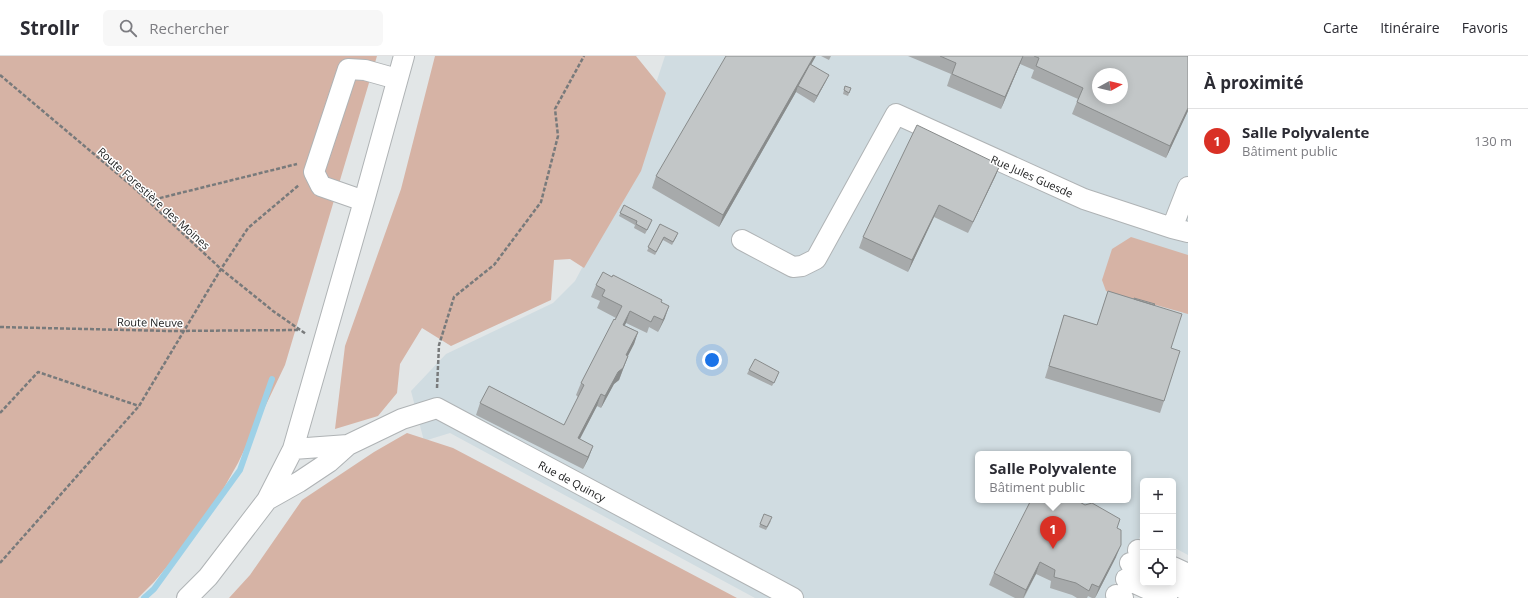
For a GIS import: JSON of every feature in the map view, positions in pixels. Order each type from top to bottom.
[{"type":"street","points":[[187,598],[208,577],[267,500],[293,449],[404,56]]},
{"type":"street","points":[[364,201],[320,186],[306,168],[348,69],[365,70],[397,79]]},
{"type":"street","name":"Rue Jules Guesde","points":[[742,240],[793,267],[802,266],[816,259],[896,114],[1084,199],[1180,230],[1188,187]]},
{"type":"street","points":[[267,500],[330,462],[348,445],[402,419],[437,408]]},
{"type":"street","name":"Rue de Quincy","points":[[437,408],[793,598]]},
{"type":"street","points":[[293,449],[348,445]]},
{"type":"street","points":[[1176,568],[1188,574]]},
{"type":"street","points":[[1131,572],[1167,598]]},
{"type":"street","points":[[1176,585],[1188,591]]},
{"type":"path","points":[[437,408],[439,345],[454,297],[494,265],[541,202],[558,136],[555,109],[584,56]]},
{"type":"path","name":"Route Forestière des Moines","points":[[0,75],[148,201],[221,269],[273,311],[300,330]]},
{"type":"path","points":[[148,201],[306,168]]},
{"type":"path","points":[[0,563],[139,406],[221,269],[248,228],[306,168]]},
{"type":"path","name":"Route Neuve","points":[[0,327],[170,331],[300,330]]},
{"type":"path","points":[[0,414],[38,372],[139,406]]},
{"type":"shaded area","points":[[0,56],[377,56],[285,365],[238,463],[204,523],[154,582],[138,598],[0,598]]},
{"type":"shaded area","points":[[435,56],[636,56],[666,93],[641,171],[584,268],[570,259],[554,260],[551,300],[451,346],[422,328],[400,364],[397,393],[378,416],[335,429],[345,346],[401,189]]},
{"type":"shaded area","points":[[665,56],[1188,56],[1188,555],[1176,549],[1176,478],[1140,478],[1140,537],[1107,598],[755,598],[450,433],[424,441],[411,391],[446,354],[553,303],[575,281],[616,204]]},
{"type":"shaded area","points":[[1131,237],[1188,255],[1188,314],[1106,291],[1102,280],[1112,249]]},
{"type":"shaded area","points":[[407,433],[453,448],[737,598],[229,598],[250,575],[302,500],[374,452]]},
{"type":"building","points":[[726,56],[814,56],[723,215],[656,176]]},
{"type":"building","points":[[940,56],[1023,56],[1005,97],[952,74],[956,63]]},
{"type":"building","points":[[1034,56],[1188,56],[1188,108],[1170,146],[1077,102],[1083,88],[1036,66],[1039,58]]},
{"type":"building","points":[[810,64],[829,75],[817,96],[798,86]]},
{"type":"building","points":[[845,86],[851,88],[849,93],[844,90]]},
{"type":"building","points":[[917,125],[1000,165],[973,222],[939,205],[912,260],[863,237]]},
{"type":"building","points":[[624,205],[652,220],[647,230],[636,224],[637,221],[620,213]]},
{"type":"building","points":[[660,224],[678,233],[673,242],[664,237],[656,252],[648,247]]},
{"type":"building","points":[[603,272],[612,277],[613,275],[662,300],[661,302],[669,306],[663,320],[654,316],[651,322],[630,311],[623,325],[638,332],[626,355],[628,356],[623,368],[618,372],[605,396],[601,394],[578,438],[593,446],[588,457],[480,403],[489,386],[564,425],[584,385],[581,383],[622,306],[602,296],[605,290],[596,285]]},
{"type":"building","points":[[1108,291],[1182,314],[1171,348],[1180,351],[1164,401],[1049,366],[1064,315],[1097,325]]},
{"type":"building","points":[[1134,298],[1155,304],[1154,305]]},
{"type":"building","points":[[755,359],[779,372],[774,383],[749,370]]},
{"type":"building","points":[[1029,503],[1081,503],[1085,505],[1092,503],[1120,519],[1117,528],[1121,530],[1121,545],[1099,587],[1092,584],[1089,591],[1076,583],[1054,577],[1055,570],[1040,562],[1026,590],[994,573]]},
{"type":"building","points":[[764,514],[772,517],[767,527],[760,524]]},
{"type":"waterway","points":[[144,598],[154,589],[240,470],[272,379]]},
{"type":"place","name":"Salle Polyvalente","points":[[1053,549]]}]
